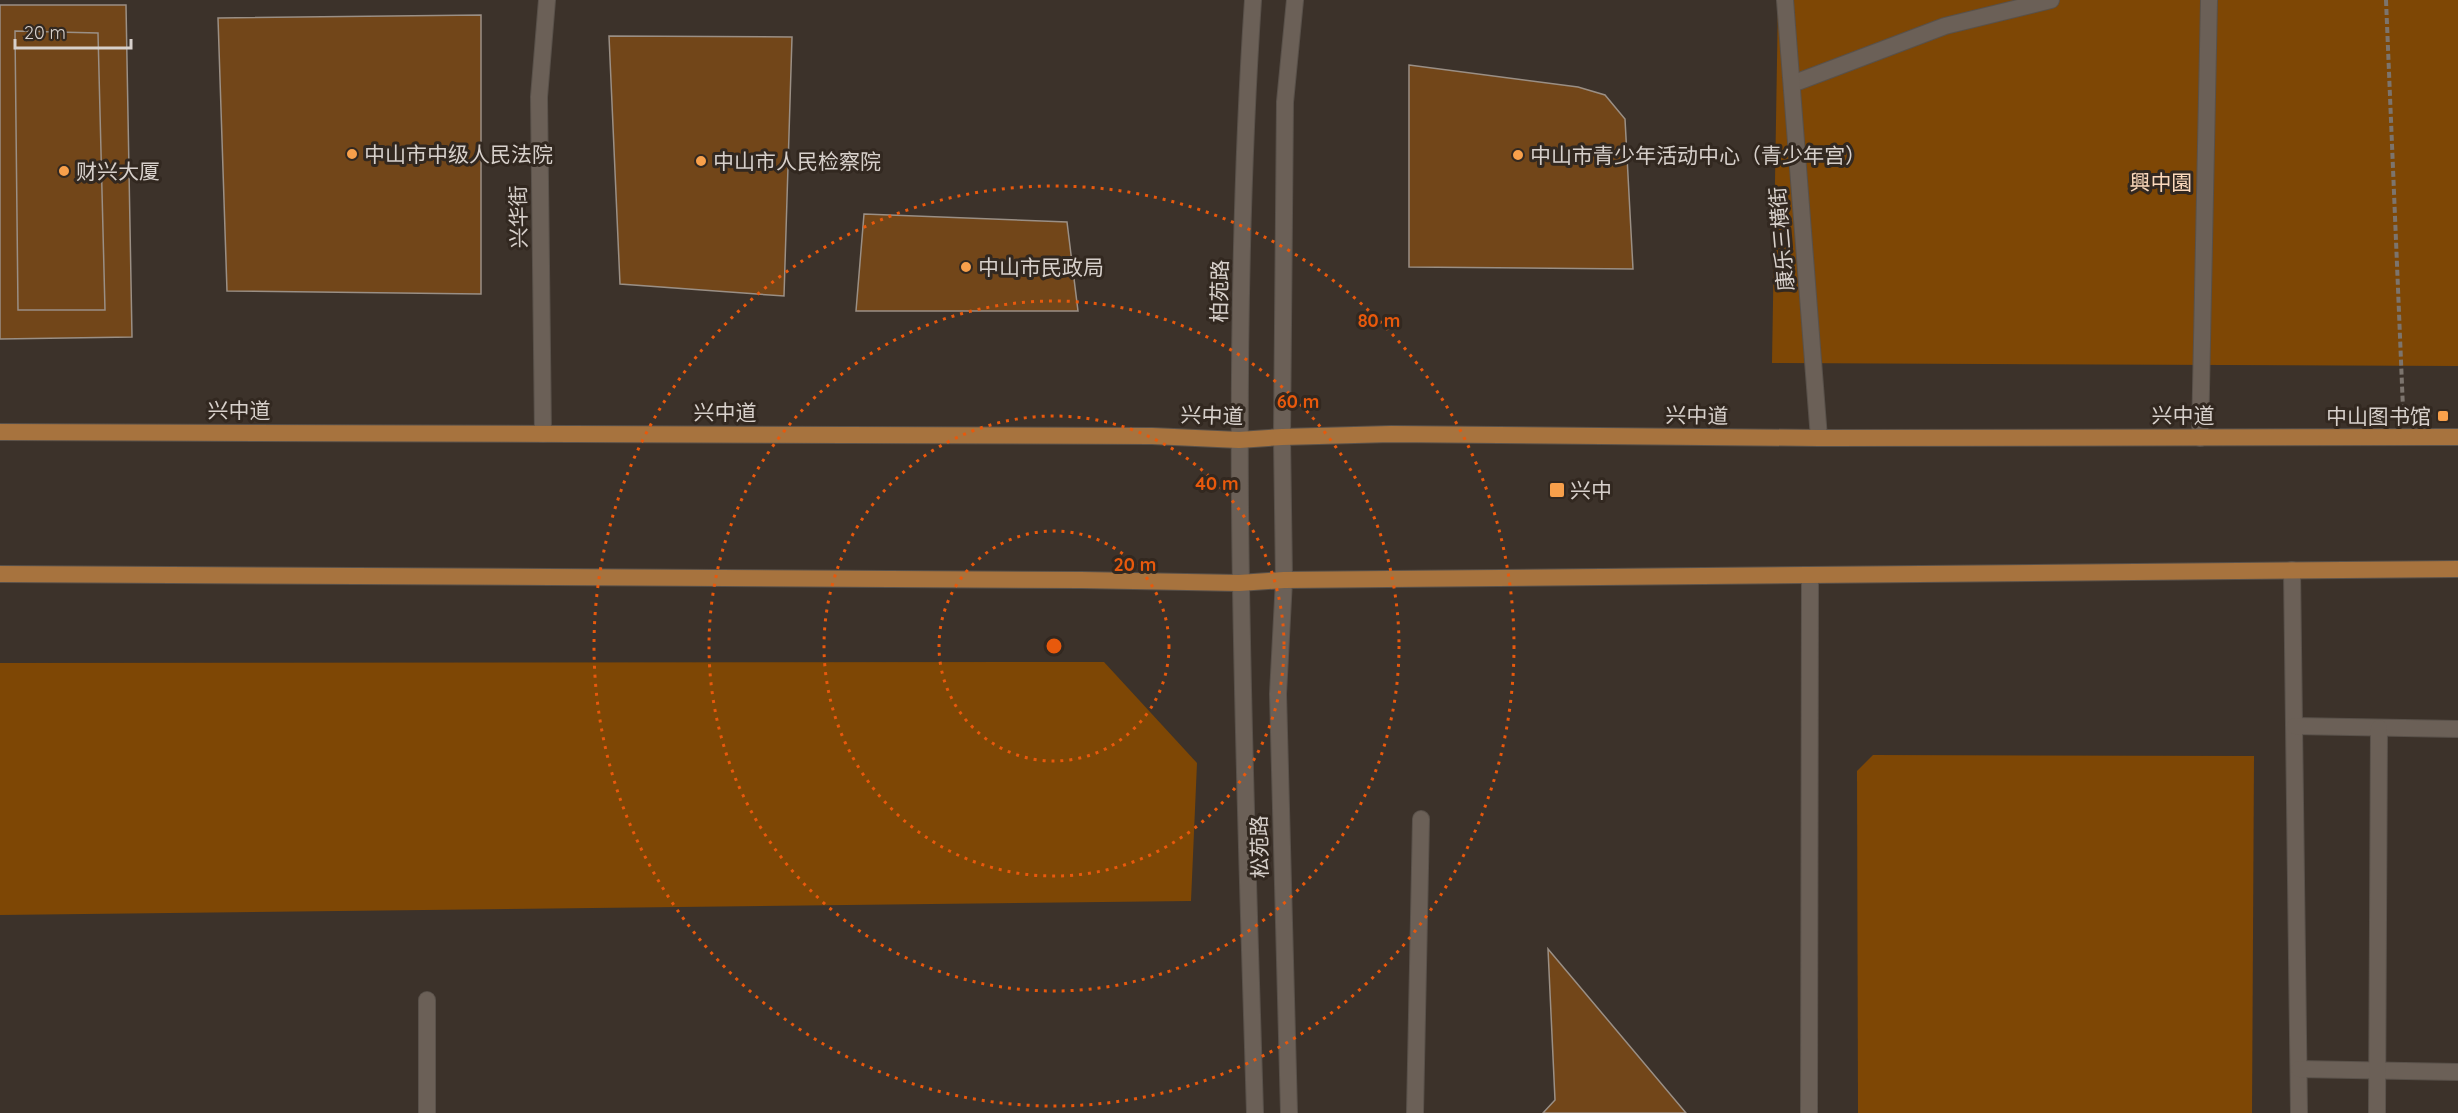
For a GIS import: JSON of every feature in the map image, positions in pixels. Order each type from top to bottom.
[{"type":"main road","name":"兴中道","points":[[0,432],[1152,436],[1239,440],[1426,434],[1819,438],[2458,437]]},
{"type":"main road","points":[[0,574],[1081,580],[1239,583],[1284,580],[2458,569]]},
{"type":"street","name":"兴华街","points":[[543,434],[539,98],[547,0]]},
{"type":"street","name":"柏苑路","points":[[1239,583],[1239,440],[1246,112],[1253,0]]},
{"type":"street","points":[[1284,580],[1282,437],[1285,102],[1295,0]]},
{"type":"street","name":"康乐三横街","points":[[1785,0],[1819,438]]},
{"type":"street","points":[[1792,84],[1945,26],[2051,0]]},
{"type":"street","points":[[2200,438],[2210,0]]},
{"type":"street","points":[[2292,570],[2299,1113]]},
{"type":"street","points":[[1809,1113],[1810,576]]},
{"type":"street","name":"松苑路","points":[[1284,580],[1278,694],[1289,1113]]},
{"type":"street","name":"松苑路","points":[[1239,583],[1255,1113]]},
{"type":"street","points":[[2295,726],[2458,729]]},
{"type":"street","points":[[2377,1113],[2379,728]]},
{"type":"street","points":[[1415,1113],[1421,819]]},
{"type":"street","points":[[427,1000],[427,1113]]},
{"type":"street","points":[[2299,1069],[2458,1072]]},
{"type":"path","points":[[2386,0],[2404,437]]},
{"type":"green space","name":"興中園","points":[[1778,0],[2458,0],[2458,366],[1772,363]]},
{"type":"green space","points":[[1104,662],[1197,763],[1191,901],[0,915],[0,663]]},
{"type":"green space","points":[[1873,755],[2254,756],[2252,1113],[1858,1113],[1857,771]]},
{"type":"building","name":"财兴大厦","points":[[0,5],[126,5],[132,337],[0,339]]},
{"type":"building","name":"中山市中级人民法院","points":[[481,15],[481,294],[227,291],[218,18]]},
{"type":"building","points":[[15,31],[98,33],[105,310],[18,310]]},
{"type":"building","name":"中山市人民检察院","points":[[609,36],[792,37],[784,296],[620,284]]},
{"type":"building","name":"中山市青少年活动中心（青少年宫）","points":[[1409,65],[1578,87],[1605,95],[1625,119],[1633,269],[1409,267]]},
{"type":"building","name":"中山市民政局","points":[[864,214],[1067,222],[1078,311],[856,311]]},
{"type":"building","points":[[1548,949],[1686,1113],[1543,1113],[1555,1100]]},
{"type":"place","name":"中山市中级人民法院","points":[[352,154]]},
{"type":"place","name":"中山市青少年活动中心（青少年宫）","points":[[1518,155]]},
{"type":"place","name":"中山市人民检察院","points":[[701,161]]},
{"type":"place","name":"财兴大厦","points":[[64,171]]},
{"type":"place","name":"中山市民政局","points":[[966,267]]},
{"type":"place","name":"中山图书馆","points":[[2443,416]]},
{"type":"place","name":"兴中","points":[[1557,490]]}]
